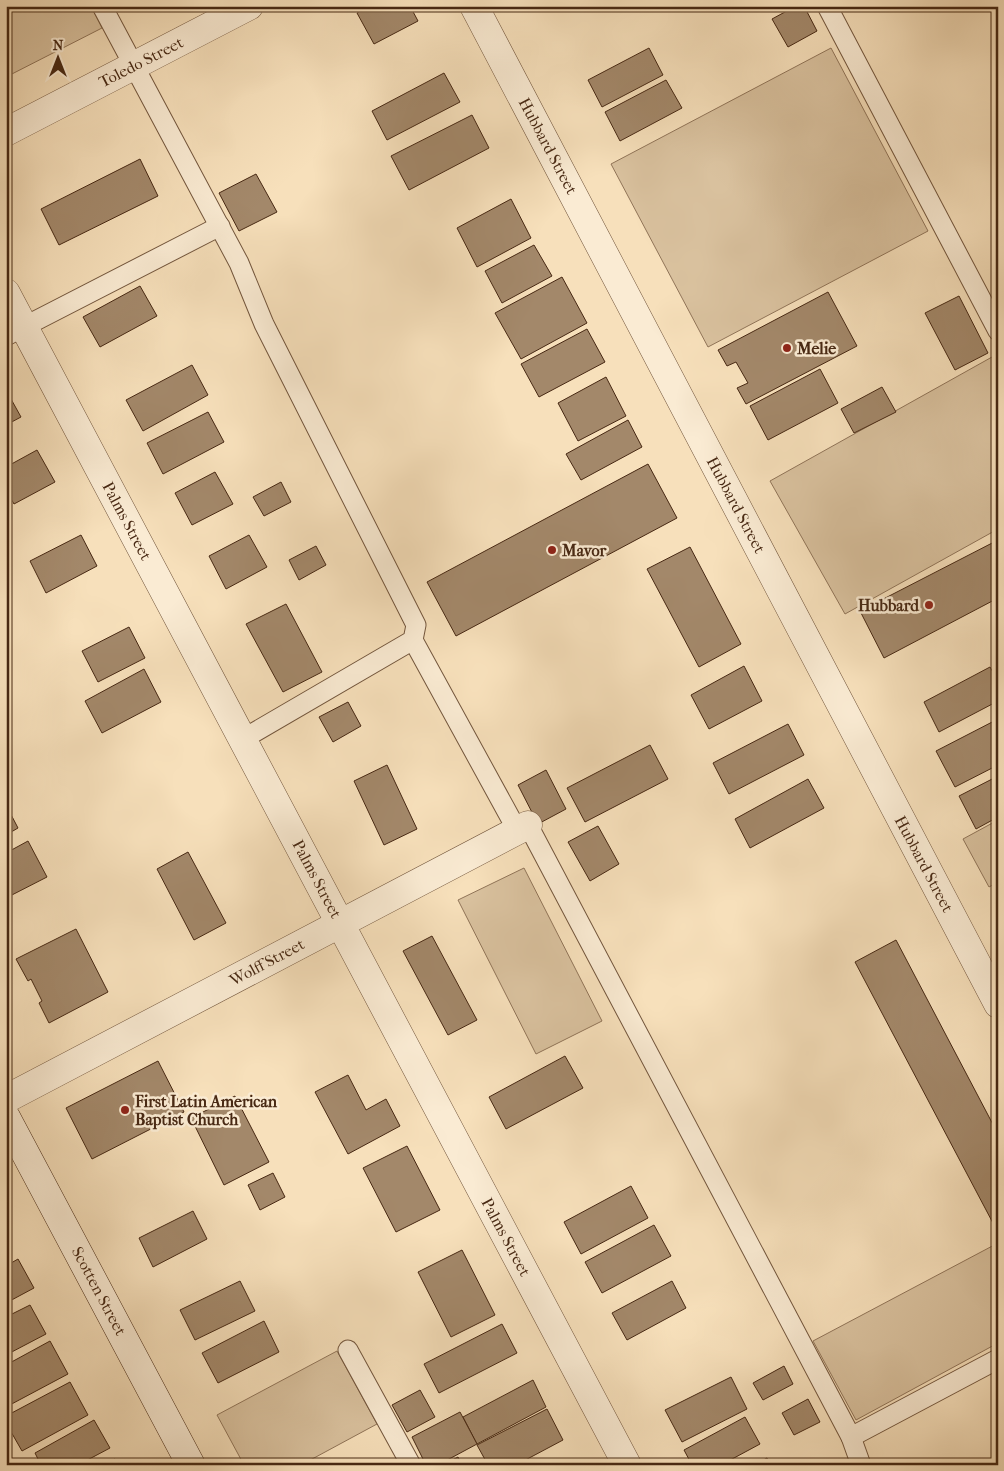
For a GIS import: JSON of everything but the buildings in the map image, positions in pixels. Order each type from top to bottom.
[{"type":"street","name":"Toledo Street","points":[[6,132],[249,6]]},
{"type":"street","name":"Hubbard Street","points":[[474,6],[998,1004]]},
{"type":"street","name":"Palms Street","points":[[6,294],[15,332],[243,739],[627,1465]]},
{"type":"street","name":"Wolff Street","points":[[6,1099],[523,828]]},
{"type":"street","name":"Scotten Street","points":[[6,1118],[192,1465]]},
{"type":"lane","points":[[102,6],[239,263],[264,324],[416,625],[413,640],[523,828],[851,1437],[861,1465]]},
{"type":"lane","points":[[827,6],[998,331]]},
{"type":"lane","points":[[15,332],[220,226]]},
{"type":"lane","points":[[243,739],[413,640]]},
{"type":"lane","points":[[348,1350],[411,1465]]},
{"type":"lane","points":[[851,1437],[998,1358]]},
{"type":"shaded area","points":[[6,6],[91,6],[102,28],[6,77]]},
{"type":"shaded area","points":[[831,48],[928,231],[708,347],[611,164]]},
{"type":"shaded area","points":[[992,357],[998,368],[998,529],[845,614],[770,481]]},
{"type":"shaded area","points":[[998,820],[998,882],[989,887],[963,839]]},
{"type":"shaded area","points":[[524,868],[602,1021],[536,1054],[458,900]]},
{"type":"shaded area","points":[[998,1243],[998,1343],[856,1420],[813,1341]]},
{"type":"shaded area","points":[[337,1351],[377,1424],[301,1465],[244,1465],[217,1415]]},
{"type":"place","name":"Melie","points":[[787,348]]},
{"type":"place","name":"Mavor","points":[[552,550]]},
{"type":"place","name":"Hubbard","points":[[929,605]]},
{"type":"place","name":"First Latin American Baptist Church","points":[[125,1110]]}]
